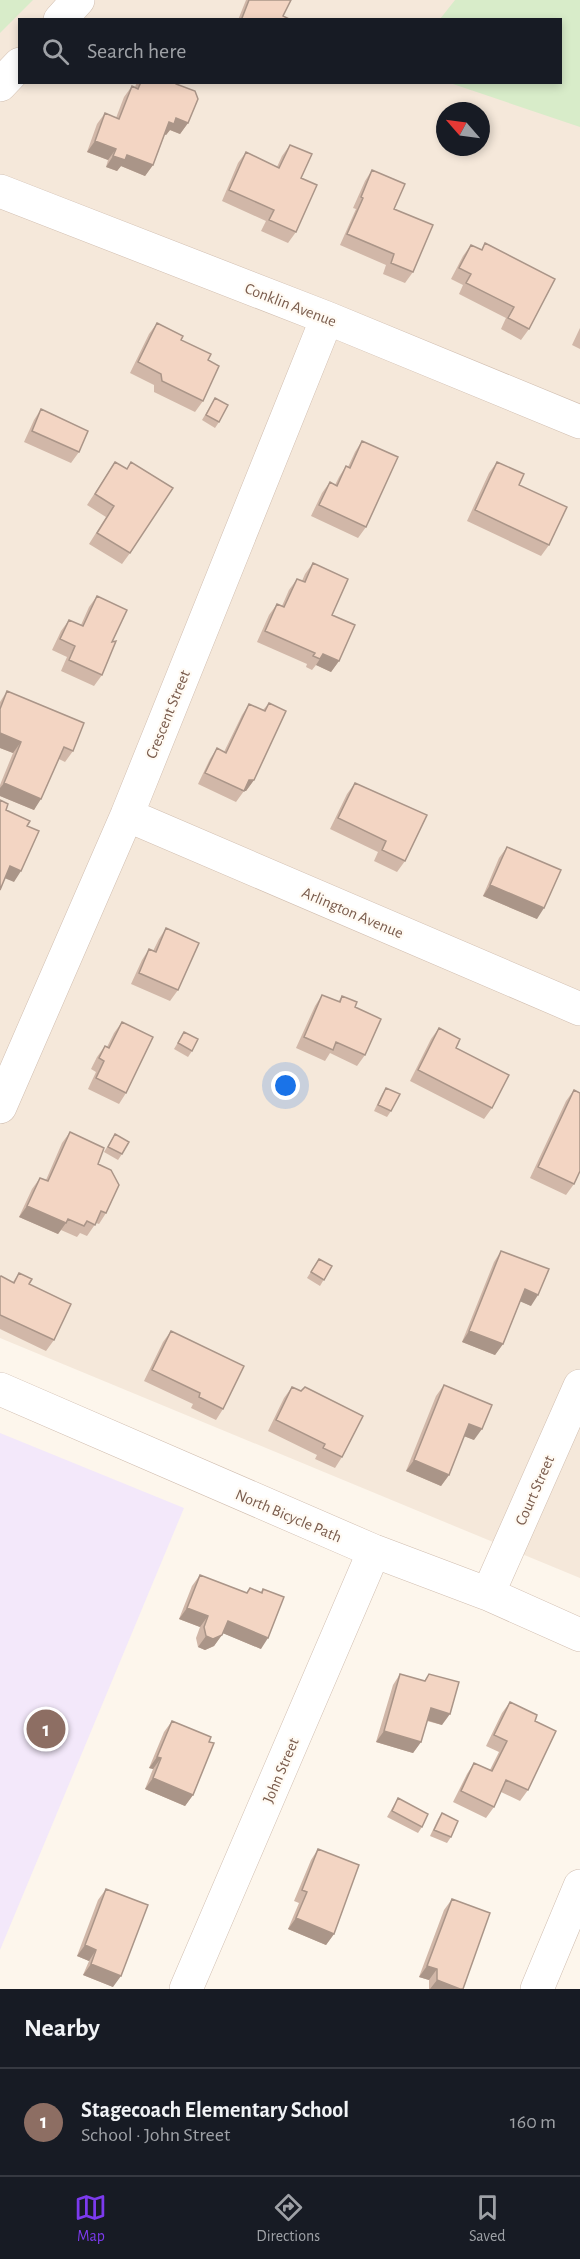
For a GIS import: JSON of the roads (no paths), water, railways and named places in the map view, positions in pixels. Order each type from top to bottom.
[{"type":"street","points":[[62,18],[78,0]]},
{"type":"street","points":[[0,85],[18,66]]},
{"type":"street","name":"Conklin Avenue","points":[[0,190],[327,318],[580,422]]},
{"type":"street","name":"Crescent Street","points":[[0,1107],[127,815],[327,318]]},
{"type":"street","name":"Arlington Avenue","points":[[127,815],[580,1009]]},
{"type":"street","name":"Court Street","points":[[488,1594],[580,1386]]},
{"type":"street","name":"North Bicycle Path","points":[[0,1389],[374,1551],[488,1594],[580,1635]]},
{"type":"street","name":"John Street","points":[[186,1989],[374,1551]]},
{"type":"street","points":[[537,1989],[580,1886]]},
{"type":"place","name":"Stagecoach Elementary School","points":[[46,1729]]}]
